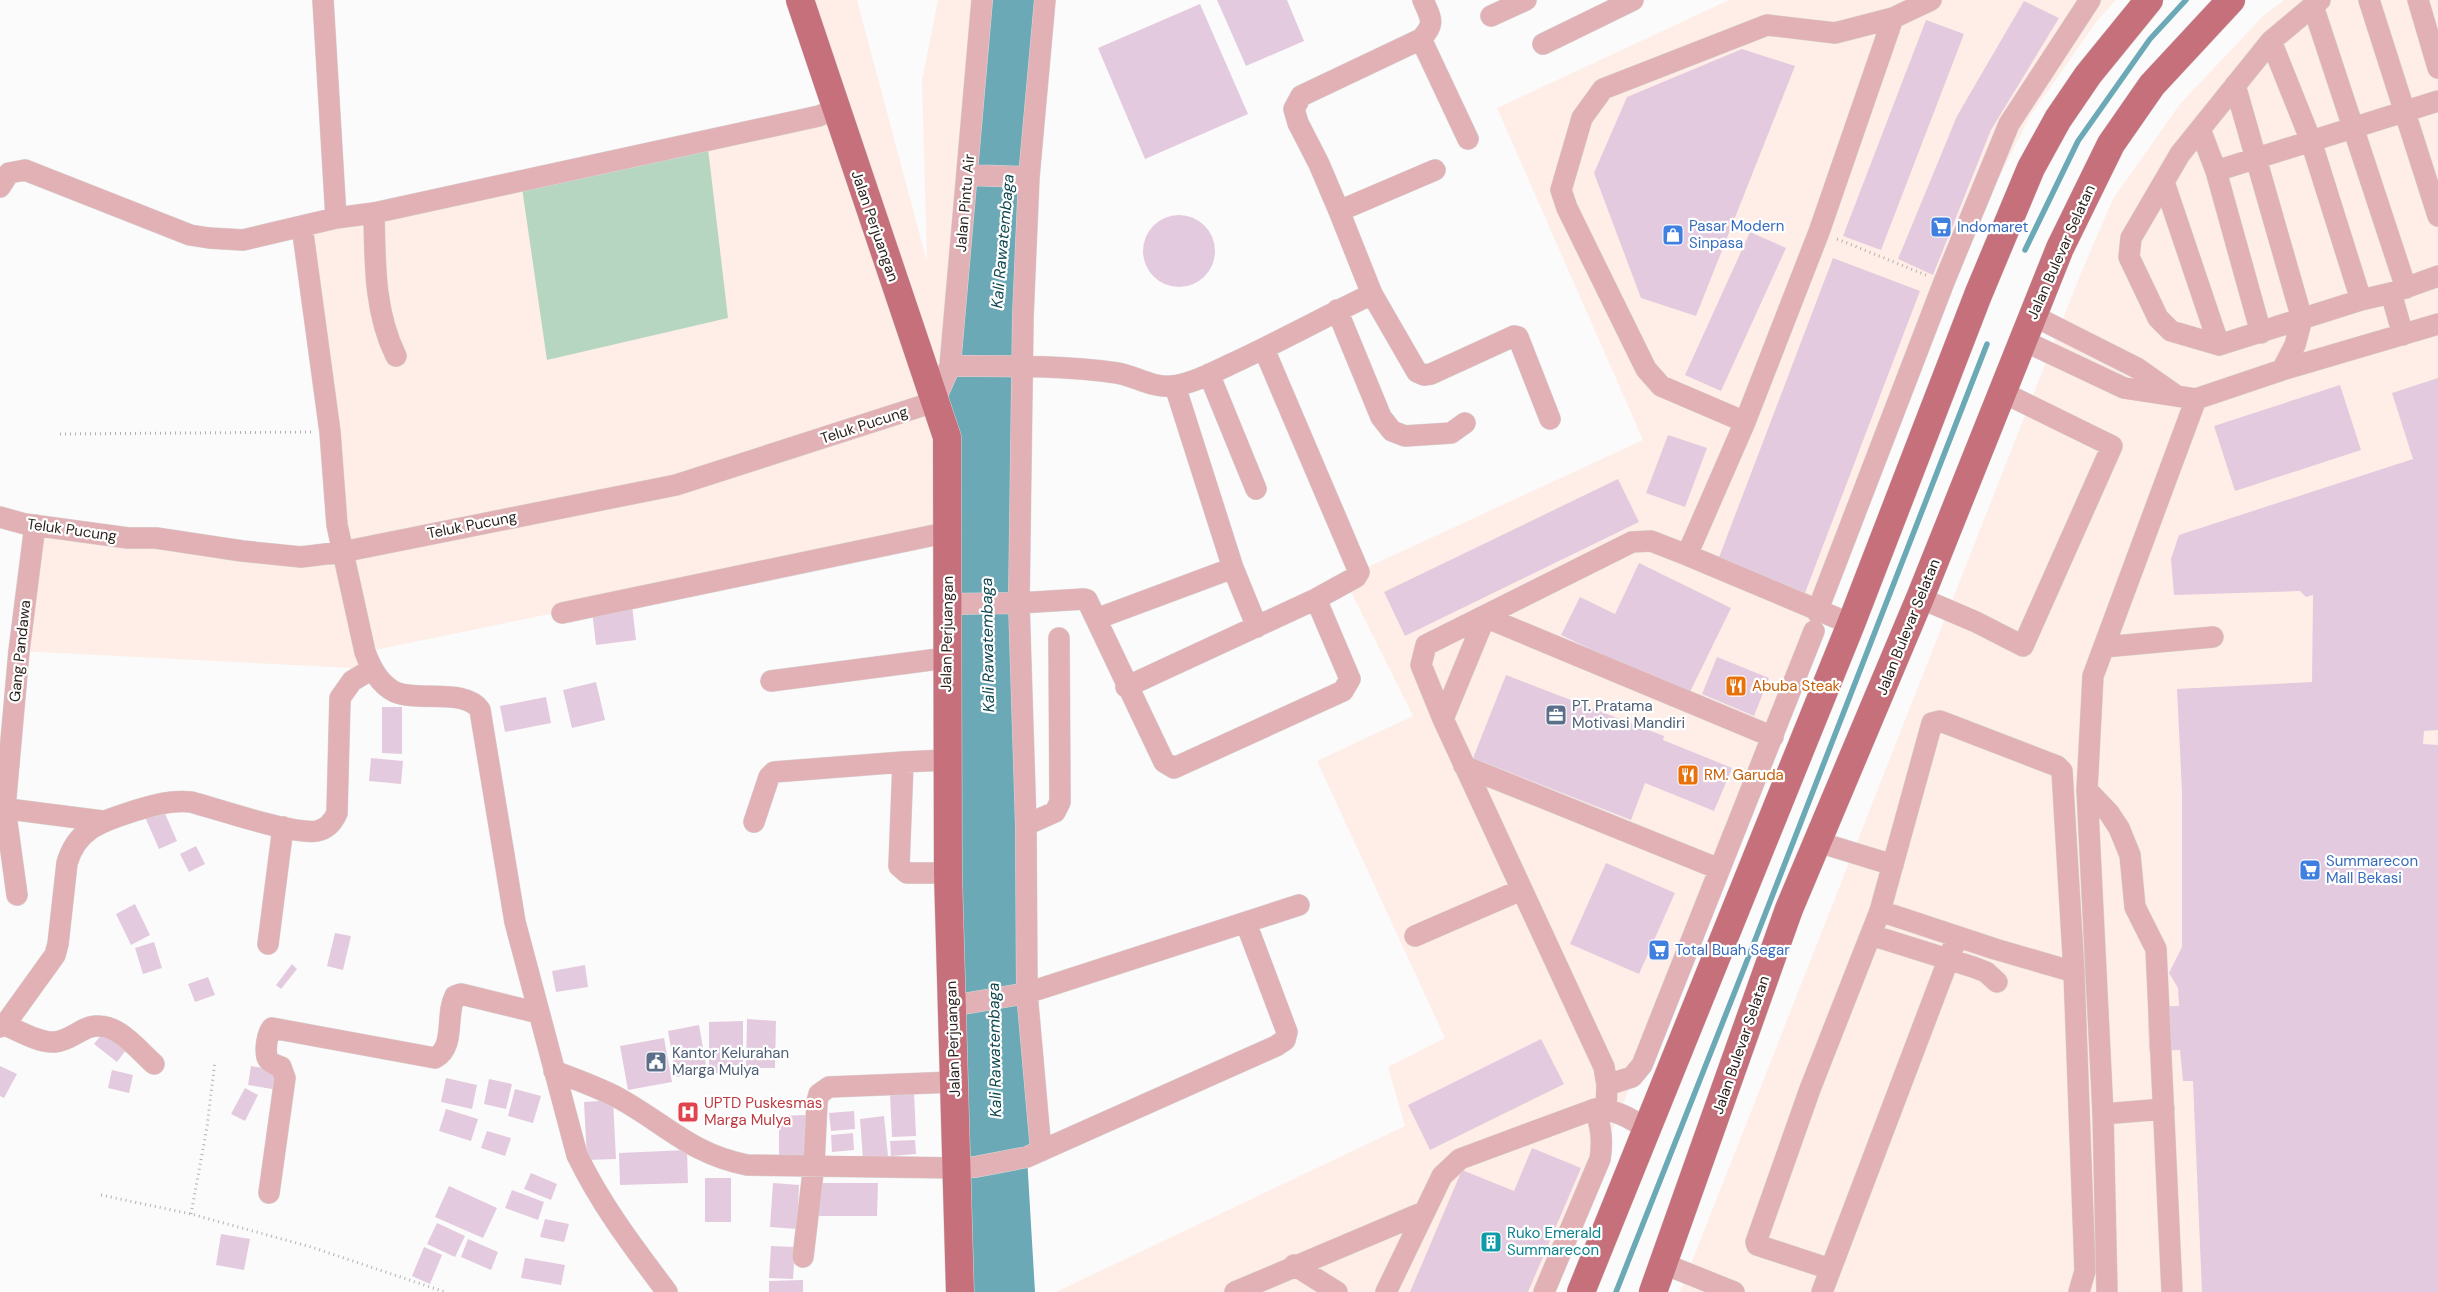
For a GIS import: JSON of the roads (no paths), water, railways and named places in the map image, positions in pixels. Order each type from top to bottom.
[{"type":"main road","name":"Jalan Perjuangan","points":[[800,0],[947,437],[948,532],[956,604],[946,658],[948,873],[961,1004],[954,1082],[966,1168],[960,1292]]},
{"type":"main road","points":[[1581,1292],[1851,624],[1978,295],[2031,168],[2058,120],[2088,75],[2149,0]]},
{"type":"main road","name":"Jalan Bulevar Selatan","points":[[1653,1292],[1789,909],[1920,598],[2060,248],[2111,144],[2152,85],[2231,0]]},
{"type":"street","points":[[323,0],[336,218]]},
{"type":"street","name":"Jalan Pintu Air","points":[[934,402],[950,366],[975,175],[982,0]]},
{"type":"street","points":[[1034,1154],[1020,994],[1026,826],[1014,603],[1023,366],[1025,177],[1046,0]]},
{"type":"street","points":[[1423,0],[1432,20],[1430,29],[1421,39],[1301,96],[1295,103],[1294,109],[1298,123],[1319,164],[1372,294],[1417,372],[1424,375],[1430,374],[1514,336],[1518,337],[1550,419]]},
{"type":"street","points":[[1491,16],[1526,0]]},
{"type":"street","points":[[1543,44],[1633,0]]},
{"type":"street","points":[[1745,422],[1661,386],[1646,369],[1567,208],[1561,190],[1582,118],[1603,89],[1767,25],[1835,34],[1893,18],[1931,0]]},
{"type":"street","points":[[1607,1085],[1632,1077],[1642,1066],[1773,737],[1944,282],[2009,124],[2090,0]]},
{"type":"street","points":[[2369,0],[2438,216]]},
{"type":"street","points":[[2418,0],[2438,68]]},
{"type":"street","points":[[2403,335],[2398,290],[2354,128],[2316,3],[2271,41],[2180,154],[2131,238],[2129,256],[2158,318],[2171,332],[2219,345],[2398,290],[2438,276]]},
{"type":"street","points":[[1687,556],[1745,422],[1819,232],[1893,18]]},
{"type":"street","points":[[1421,39],[1468,139]]},
{"type":"street","points":[[2271,41],[2311,141],[2361,300]]},
{"type":"street","points":[[2235,85],[2302,319],[2295,345],[2282,370]]},
{"type":"street","points":[[2216,171],[2438,101]]},
{"type":"street","points":[[0,187],[9,173],[25,170],[190,235],[243,240],[336,218],[374,213],[819,116],[836,109]]},
{"type":"street","points":[[2200,128],[2216,171],[2261,333]]},
{"type":"street","points":[[1339,211],[1435,170]]},
{"type":"street","points":[[975,175],[1025,177]]},
{"type":"street","points":[[2164,182],[2219,345]]},
{"type":"street","points":[[374,213],[378,299],[382,324],[396,356]]},
{"type":"street","points":[[302,226],[330,432],[338,525],[342,552],[365,652],[372,669],[395,692],[471,701],[480,710],[515,922],[577,1155],[591,1185],[611,1216],[667,1292]]},
{"type":"street","points":[[950,366],[1023,366],[1118,373],[1161,387],[1175,386],[1209,374],[1264,349],[1336,310],[1372,294]]},
{"type":"street","points":[[1336,310],[1381,416],[1392,431],[1405,436],[1426,436],[1451,433],[1465,423]]},
{"type":"street","points":[[2032,315],[2137,368],[2187,398]]},
{"type":"street","points":[[2022,340],[2124,388],[2187,398],[2438,324]]},
{"type":"street","points":[[1126,687],[1316,600],[1352,582],[1359,572],[1264,349]]},
{"type":"street","points":[[1209,374],[1256,489]]},
{"type":"street","points":[[1175,386],[1233,568],[1257,627]]},
{"type":"street","points":[[1920,598],[1976,622],[2023,646],[2112,446],[2002,392]]},
{"type":"street","points":[[2107,1292],[2103,1114],[2087,790],[2093,676],[2187,398]]},
{"type":"street","name":"Teluk Pucung","points":[[0,517],[35,525],[128,538],[156,538],[242,551],[301,557],[342,552],[676,485],[934,402]]},
{"type":"street","name":"Gang Pandawa","points":[[17,895],[2,808],[35,525]]},
{"type":"street","points":[[562,613],[948,532]]},
{"type":"street","points":[[1544,1292],[1600,1159],[1602,1145],[1600,1109],[1607,1085],[1604,1067],[1464,766],[1420,665],[1426,645],[1632,542],[1651,541],[1687,556],[1816,621],[1851,624]]},
{"type":"street","points":[[1096,619],[1233,568]]},
{"type":"street","points":[[956,604],[1084,599],[1090,604],[1126,687],[1164,762],[1174,768],[1344,691],[1349,685],[1350,679],[1316,600]]},
{"type":"street","points":[[1485,617],[1773,737]]},
{"type":"street","points":[[1444,719],[1485,617]]},
{"type":"street","points":[[2104,647],[2213,637]]},
{"type":"street","points":[[1026,826],[1055,812],[1060,802],[1059,638]]},
{"type":"street","points":[[771,681],[946,658]]},
{"type":"street","points":[[154,1064],[115,1029],[104,1026],[91,1027],[63,1040],[54,1042],[44,1041],[2,1026],[55,955],[58,944],[67,863],[70,853],[85,833],[102,821],[161,803],[178,801],[191,802],[284,827],[317,831],[327,827],[333,821],[336,814],[340,698],[352,681],[372,669]]},
{"type":"street","points":[[1830,1269],[1757,1244],[1756,1242],[1810,1089],[1880,911],[1932,723],[1940,721],[2057,766],[2062,771],[2074,972],[2085,1271],[2079,1292]]},
{"type":"street","points":[[754,822],[769,777],[774,772],[946,760]]},
{"type":"street","points":[[903,762],[898,866],[906,873],[948,873]]},
{"type":"street","points":[[1464,766],[1719,869]]},
{"type":"street","points":[[2087,790],[2114,821],[2130,855],[2135,907],[2156,949],[2172,1292]]},
{"type":"street","points":[[2,808],[102,821]]},
{"type":"street","points":[[268,944],[284,827]]},
{"type":"street","points":[[1818,842],[1893,865]]},
{"type":"street","points":[[1414,936],[1521,890]]},
{"type":"street","points":[[961,1004],[1020,994],[1299,905]]},
{"type":"street","points":[[1880,911],[2074,972]]},
{"type":"street","points":[[554,1071],[620,1099],[674,1135],[722,1160],[747,1165],[814,1164],[966,1168],[1034,1154],[1276,1046],[1285,1040],[1287,1032],[1246,923]]},
{"type":"street","points":[[1871,935],[1986,972],[1997,982]]},
{"type":"street","points":[[1822,1292],[1957,936]]},
{"type":"street","points":[[269,1193],[285,1078],[281,1067],[271,1063],[268,1057],[268,1034],[272,1028],[436,1058],[443,1054],[447,1046],[452,1003],[455,996],[461,994],[539,1013]]},
{"type":"street","points":[[2077,1052],[2099,1051]]},
{"type":"street","points":[[803,1257],[814,1164],[817,1102],[823,1090],[829,1087],[954,1082]]},
{"type":"street","points":[[1386,1292],[1442,1176],[1460,1159],[1600,1109],[1628,1117],[1647,1129]]},
{"type":"street","points":[[2103,1114],[2164,1109]]},
{"type":"street","points":[[1235,1292],[1424,1212]]},
{"type":"street","points":[[2083,1243],[2107,1242]]},
{"type":"street","points":[[1664,1264],[1734,1292]]},
{"type":"street","points":[[1294,1266],[1337,1292]]},
{"type":"water","name":"Kali Rawatembaga","points":[[982,0],[1046,0],[1023,317],[1041,1151],[1027,1157],[1035,1292],[960,1292],[945,379]]},
{"type":"waterway","points":[[2025,250],[2078,141],[2150,39],[2186,0]]},
{"type":"waterway","points":[[1616,1292],[1987,344]]},
{"type":"place","name":"Indomaret","points":[[1941,227]]},
{"type":"place","name":"Pasar Modern Sinpasa","points":[[1673,235]]},
{"type":"place","name":"Abuba Steak","points":[[1736,686]]},
{"type":"place","name":"PT. Pratama Motivasi Mandiri","points":[[1556,715]]},
{"type":"place","name":"RM. Garuda","points":[[1688,775]]},
{"type":"place","name":"Summarecon Mall Bekasi","points":[[2310,870]]},
{"type":"place","name":"Total Buah Segar","points":[[1659,950]]},
{"type":"place","name":"Kantor Kelurahan Marga Mulya","points":[[656,1062]]},
{"type":"place","name":"UPTD Puskesmas Marga Mulya","points":[[688,1112]]},
{"type":"place","name":"Ruko Emerald Summarecon","points":[[1491,1242]]}]
